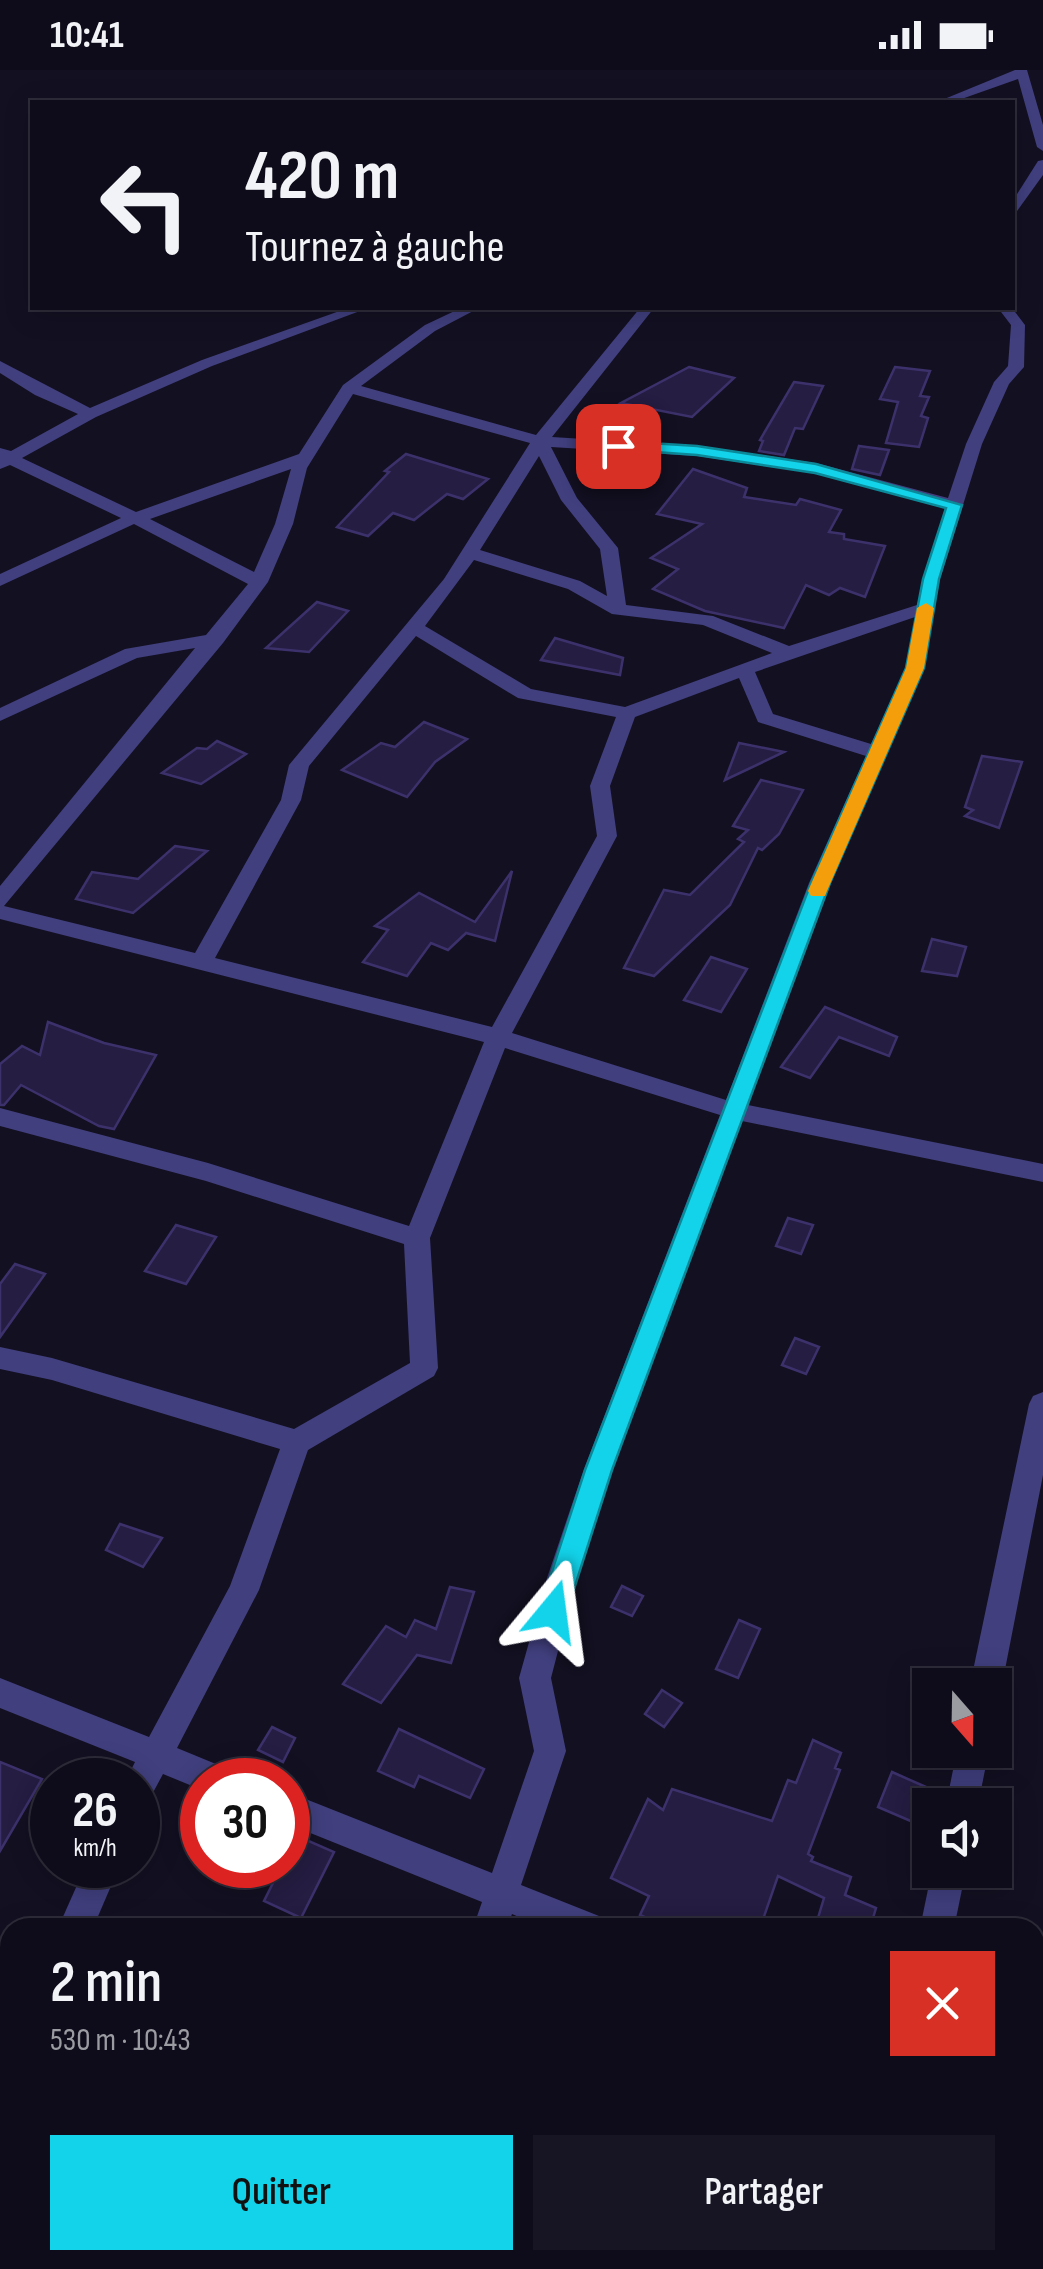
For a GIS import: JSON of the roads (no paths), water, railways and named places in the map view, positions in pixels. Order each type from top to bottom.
[{"type":"street","points":[[949,100],[1021,71],[1043,147]]},
{"type":"street","points":[[1015,209],[1043,164]]},
{"type":"street","points":[[3,458],[90,414],[207,363],[355,310]]},
{"type":"street","points":[[0,900],[259,582],[284,524],[299,468],[348,388],[430,328],[468,310]]},
{"type":"street","points":[[201,963],[291,800],[299,765],[414,627],[540,441],[644,310]]},
{"type":"street","points":[[494,1918],[550,1752],[535,1678],[562,1578],[598,1470],[820,883],[915,668],[926,608],[954,505],[981,428],[1002,382],[1016,367],[1018,325],[1006,310]]},
{"type":"street","points":[[0,366],[41,392],[90,414]]},
{"type":"street","points":[[348,388],[540,441],[697,450],[816,468],[954,505]]},
{"type":"street","points":[[540,441],[568,500],[608,548],[618,610]]},
{"type":"street","points":[[3,458],[83,491],[259,582]]},
{"type":"street","points":[[0,581],[132,519],[305,458]]},
{"type":"street","points":[[468,552],[574,585],[618,610],[706,620],[789,654]]},
{"type":"street","points":[[414,627],[525,694],[627,713],[926,608]]},
{"type":"street","points":[[0,715],[132,653],[216,639]]},
{"type":"street","points":[[745,670],[765,718],[878,753]]},
{"type":"street","points":[[151,1758],[244,1590],[296,1442],[424,1368],[417,1238],[498,1037],[606,836],[600,786],[627,713]]},
{"type":"street","points":[[0,912],[498,1037],[734,1111],[1043,1173]]},
{"type":"street","points":[[0,1117],[208,1172],[417,1238]]},
{"type":"street","points":[[0,1358],[52,1369],[296,1442]]},
{"type":"street","points":[[989,1668],[1043,1404]]},
{"type":"street","points":[[0,1693],[180,1765]]},
{"type":"street","points":[[310,1817],[562,1918]]},
{"type":"street","points":[[79,1918],[93,1888]]},
{"type":"street","points":[[939,1918],[945,1888]]}]
